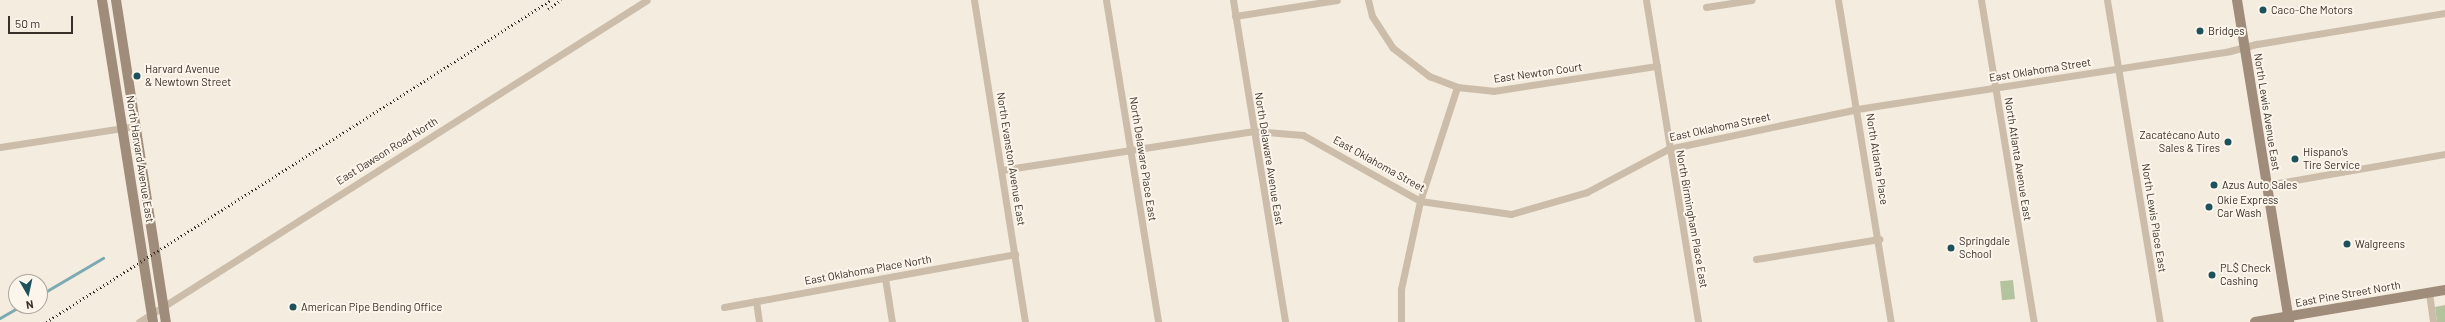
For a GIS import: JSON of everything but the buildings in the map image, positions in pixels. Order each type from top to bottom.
[{"type":"main road","name":"North Harvard Avenue East","points":[[102,0],[153,318]]},
{"type":"main road","name":"North Harvard Avenue East","points":[[116,0],[166,322]]},
{"type":"main road","name":"North Lewis Avenue East","points":[[2237,0],[2288,319]]},
{"type":"main road","name":"East Pine Street North","points":[[2255,322],[2288,319],[2445,290]]},
{"type":"street","name":"East Dawson Road North","points":[[140,322],[153,318],[164,307],[648,0]]},
{"type":"street","name":"North Evanston Avenue East","points":[[974,0],[1025,322]]},
{"type":"street","name":"North Delaware Place East","points":[[1106,0],[1158,322]]},
{"type":"street","name":"North Delaware Avenue East","points":[[1233,0],[1285,322]]},
{"type":"street","points":[[1235,16],[1337,0]]},
{"type":"street","name":"East Newton Court","points":[[1368,0],[1372,16],[1393,48],[1429,76],[1457,87],[1493,91],[1657,66]]},
{"type":"street","name":"North Birmingham Place East","points":[[1646,0],[1657,66],[1668,149],[1698,322]]},
{"type":"street","points":[[1706,7],[1751,0]]},
{"type":"street","name":"North Atlanta Place","points":[[1838,0],[1858,109],[1891,322]]},
{"type":"street","name":"North Atlanta Avenue East","points":[[1981,0],[2034,322]]},
{"type":"street","name":"North Lewis Place East","points":[[2107,0],[2160,322]]},
{"type":"street","name":"East Oklahoma Street","points":[[1002,170],[1254,131],[1303,134],[1420,200],[1511,214],[1587,192],[1668,149],[1858,109],[2119,69],[2445,13]]},
{"type":"street","points":[[1401,322],[1401,289],[1420,200],[1457,87]]},
{"type":"street","points":[[0,147],[136,126]]},
{"type":"street","points":[[2267,184],[2445,154]]},
{"type":"street","points":[[1756,259],[1879,239]]},
{"type":"street","name":"East Oklahoma Place North","points":[[724,307],[1015,254]]},
{"type":"street","points":[[885,278],[892,322]]},
{"type":"street","points":[[2429,293],[2434,322]]},
{"type":"street","points":[[756,301],[759,322]]},
{"type":"green space","points":[[2013,280],[2015,299],[2002,300],[2000,281]]},
{"type":"green space","points":[[2445,305],[2445,322],[2437,322],[2435,307]]},
{"type":"waterway","points":[[48,290],[103,258]]},
{"type":"waterway","points":[[0,318],[8,313]]},
{"type":"railway","points":[[46,322],[551,0]]},
{"type":"railway","points":[[548,9],[561,0]]},
{"type":"place","name":"Caco-Che Motors","points":[[2263,10]]},
{"type":"place","name":"Bridges","points":[[2200,31]]},
{"type":"place","name":"Harvard Avenue & Newtown Street","points":[[137,76]]},
{"type":"place","name":"Zacatécano Auto Sales & Tires","points":[[2228,142]]},
{"type":"place","name":"Hispano's Tire Service","points":[[2295,159]]},
{"type":"place","name":"Azus Auto Sales","points":[[2214,185]]},
{"type":"place","name":"Okie Express Car Wash","points":[[2209,207]]},
{"type":"place","name":"Walgreens","points":[[2347,244]]},
{"type":"place","name":"Springdale School","points":[[1951,248]]},
{"type":"place","name":"PL$ Check Cashing","points":[[2212,275]]},
{"type":"place","name":"American Pipe Bending Office","points":[[293,307]]}]
